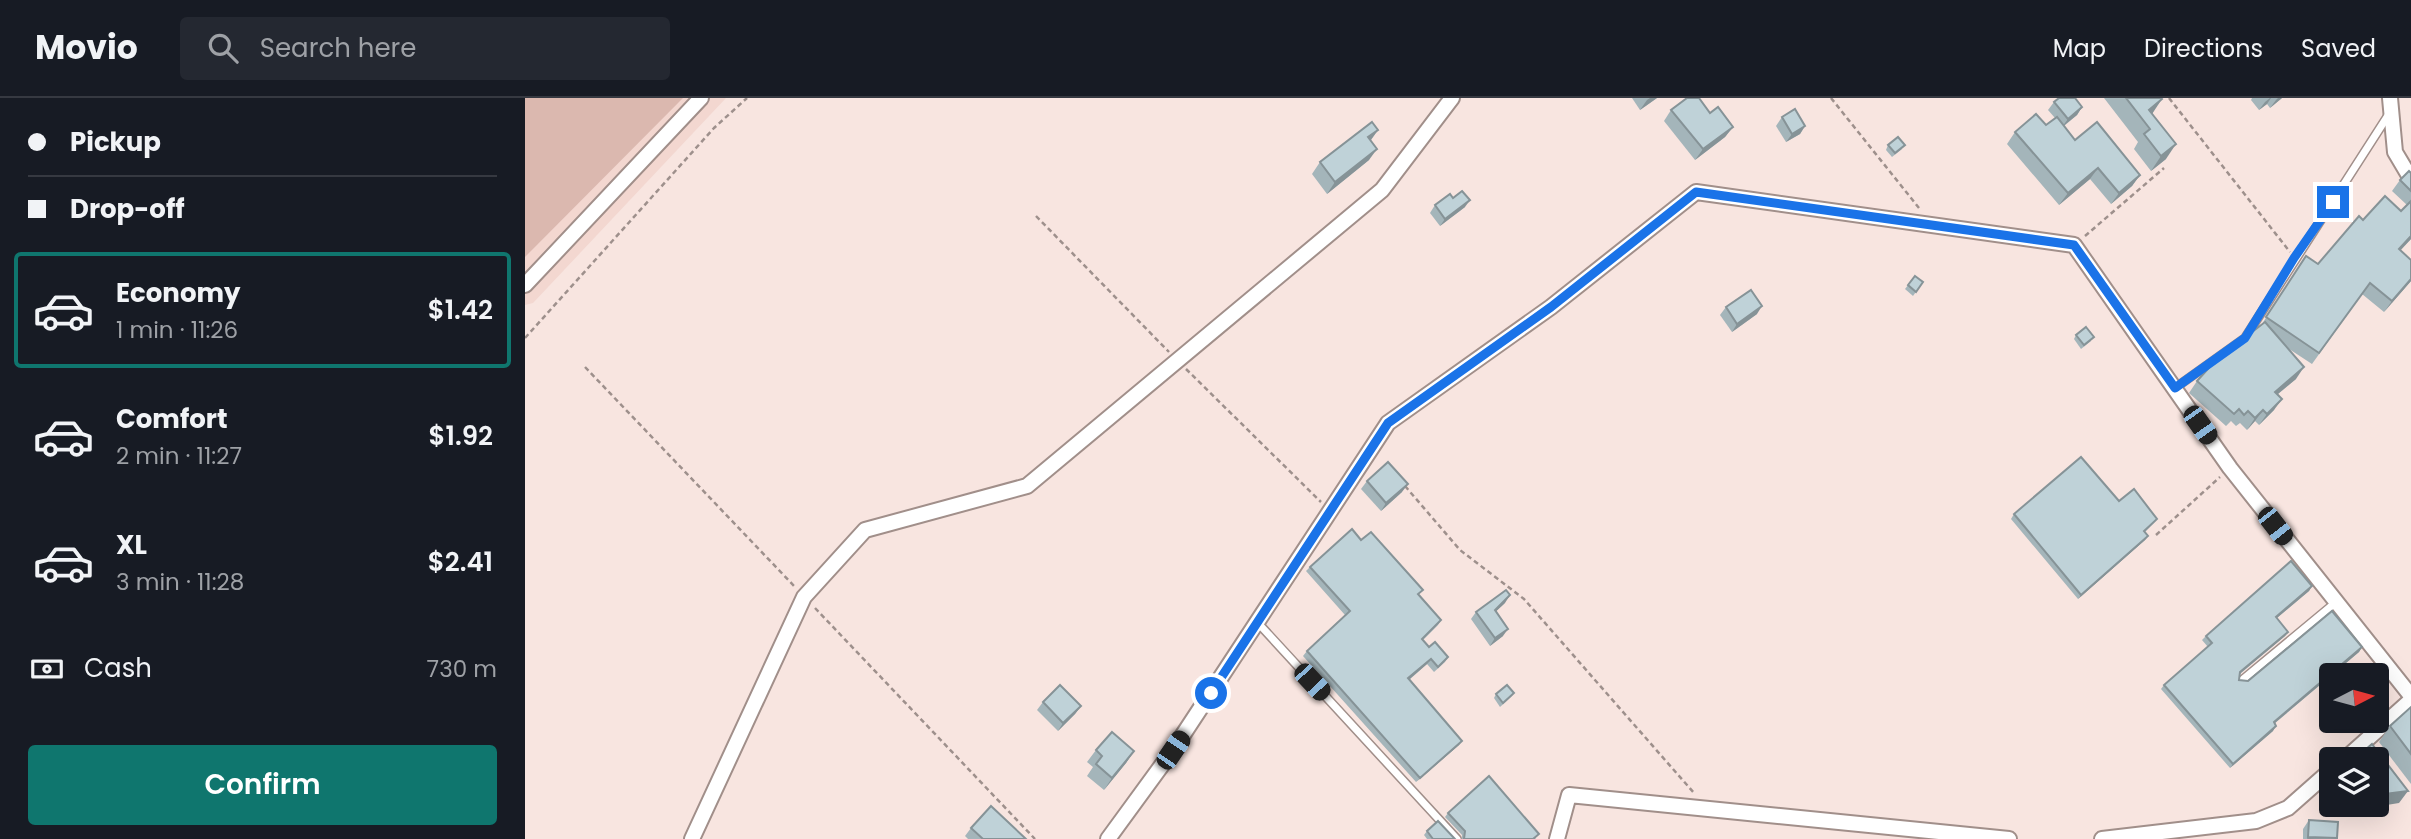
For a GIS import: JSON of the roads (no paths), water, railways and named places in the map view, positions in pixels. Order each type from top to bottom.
[{"type":"street","points":[[525,285],[701,98]]},
{"type":"street","points":[[692,839],[804,597],[865,530],[1027,486],[1382,190],[1452,98]]},
{"type":"street","points":[[2391,104],[2395,152],[2411,179]]},
{"type":"street","points":[[1108,839],[1173,750],[1388,423],[1540,315],[1696,192],[1934,228],[2074,245],[2231,468],[2411,698],[2358,747]]},
{"type":"street","points":[[2102,839],[2256,821],[2288,808],[2319,781]]},
{"type":"street","points":[[1557,839],[1569,794],[2009,839]]},
{"type":"lane","points":[[2175,388],[2245,338],[2294,258],[2348,181],[2391,104]]},
{"type":"lane","points":[[2241,681],[2335,603]]},
{"type":"lane","points":[[1258,622],[1457,839]]}]
